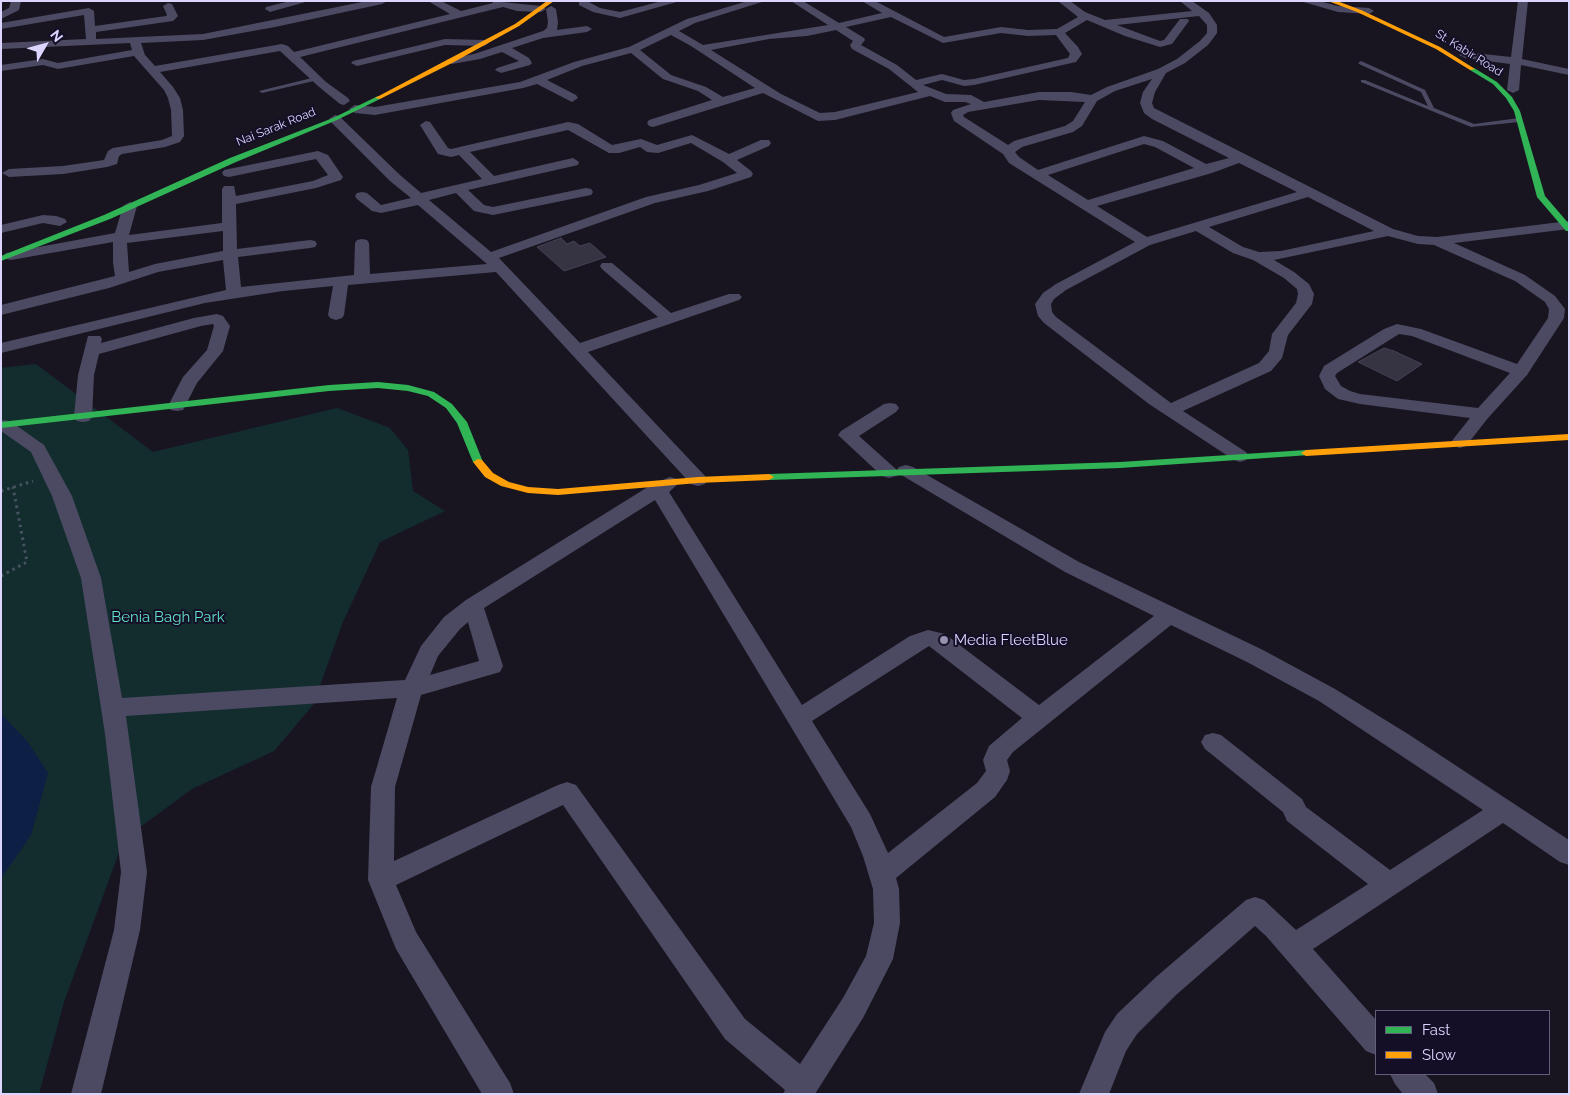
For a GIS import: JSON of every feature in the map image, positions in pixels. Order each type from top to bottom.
[{"type":"main road","name":"St. Kabir Road","points":[[1331,1],[1359,11],[1438,48],[1487,78],[1509,97],[1519,120],[1541,197],[1567,219]]},
{"type":"main road","name":"St. Kabir Road","points":[[1345,1],[1371,11],[1465,55],[1513,90],[1531,116]]},
{"type":"main road","points":[[434,57],[503,20],[526,5]]},
{"type":"main road","name":"Nai Sarak Road","points":[[338,109],[355,109],[452,61],[549,8]]},
{"type":"main road","name":"Nai Sarak Road","points":[[5,258],[231,166],[338,109],[358,94]]},
{"type":"main road","points":[[26,235],[74,216]]},
{"type":"main road","points":[[3,425],[329,388],[378,385],[408,388],[431,394],[449,406],[462,422],[480,466],[489,475],[505,484],[528,490],[558,492],[664,486],[698,480],[1120,465],[1460,442],[1569,437]]},
{"type":"street","points":[[1,16],[14,10],[16,1]]},
{"type":"street","points":[[304,1],[267,5],[278,24],[282,47],[316,79],[338,109],[420,199],[494,262],[698,480]]},
{"type":"street","points":[[1,68],[43,62],[58,66],[136,46],[278,24],[382,1]]},
{"type":"street","points":[[433,1],[459,14]]},
{"type":"street","points":[[583,3],[594,9],[620,16],[675,1]]},
{"type":"street","points":[[355,109],[366,112],[384,110],[523,85],[578,64],[633,49],[670,30],[711,14],[760,1]]},
{"type":"street","points":[[796,1],[860,40],[855,45],[856,47],[893,67],[919,88],[947,98],[967,98],[984,106]]},
{"type":"street","points":[[867,1],[935,37],[947,40],[1001,30],[1028,33],[1059,32],[1083,20],[1084,15]]},
{"type":"street","points":[[1063,1],[1084,15],[1144,39],[1164,44],[1168,42],[1184,21]]},
{"type":"street","points":[[1008,151],[1018,144],[1069,129],[1078,123],[1093,99],[1111,90],[1162,71],[1180,61],[1204,43],[1212,33],[1212,25],[1202,13],[1185,1]]},
{"type":"street","points":[[1305,1],[1338,9],[1371,11]]},
{"type":"street","points":[[1513,90],[1523,1]]},
{"type":"street","points":[[291,56],[499,3],[549,8],[553,22],[552,29],[541,35],[504,48],[452,61]]},
{"type":"street","points":[[1,46],[91,36],[169,19],[173,16],[168,6]]},
{"type":"street","points":[[1,26],[85,11],[90,12],[91,36]]},
{"type":"street","points":[[1104,23],[1202,13]]},
{"type":"street","points":[[702,48],[837,26],[891,14]]},
{"type":"street","points":[[541,35],[587,29]]},
{"type":"street","points":[[670,30],[702,48],[764,89],[814,116],[823,118],[932,92]]},
{"type":"street","points":[[913,84],[942,78],[964,83],[974,82],[1072,60],[1076,54],[1074,49],[1059,32]]},
{"type":"street","points":[[9,173],[63,170],[107,164],[112,161],[113,154],[118,151],[176,139],[178,136],[177,110],[174,98],[136,46],[91,36]]},
{"type":"street","points":[[356,62],[436,44],[484,43]]},
{"type":"street","points":[[152,70],[282,47]]},
{"type":"street","points":[[501,70],[526,62],[504,48]]},
{"type":"street","points":[[633,49],[667,77],[702,89],[722,101]]},
{"type":"street","points":[[1465,55],[1517,61],[1569,72]]},
{"type":"street","points":[[1162,71],[1149,92],[1146,103],[1148,110],[1156,116],[1388,232],[1418,240],[1437,241],[1567,219]]},
{"type":"street","points":[[538,80],[572,98]]},
{"type":"street","points":[[653,123],[764,89]]},
{"type":"street","points":[[1093,99],[1071,96],[1040,96],[960,111],[956,115],[962,121],[1008,151],[1014,160],[1145,242]]},
{"type":"street","points":[[1,348],[205,298],[494,262],[651,200],[703,188],[746,174],[728,159],[692,139],[658,149],[652,149],[641,144],[619,149],[609,149],[574,127],[568,126],[451,153],[443,151],[426,125]]},
{"type":"street","points":[[1038,174],[1144,140],[1159,144],[1207,170]]},
{"type":"street","points":[[728,159],[765,143]]},
{"type":"street","points":[[462,152],[490,180]]},
{"type":"street","points":[[230,201],[316,184],[336,177],[323,158],[318,155],[231,166],[230,201],[230,254],[234,293]]},
{"type":"street","points":[[1087,205],[1207,170],[1241,158]]},
{"type":"street","points":[[362,196],[376,208],[381,209],[490,180],[573,162]]},
{"type":"street","points":[[458,188],[479,208],[493,211],[586,192]]},
{"type":"street","points":[[1240,456],[1170,410],[1050,320],[1044,313],[1043,304],[1048,296],[1061,287],[1145,242],[1310,192]]},
{"type":"street","points":[[123,278],[120,263],[121,238],[130,206]]},
{"type":"street","points":[[1,229],[50,218],[60,222]]},
{"type":"street","points":[[5,258],[121,238],[230,226]]},
{"type":"street","points":[[1170,410],[1265,367],[1274,358],[1280,334],[1304,304],[1306,294],[1304,287],[1289,275],[1258,257],[1238,250],[1197,226]]},
{"type":"street","points":[[1258,257],[1309,250],[1388,232]]},
{"type":"street","points":[[1437,241],[1520,278],[1550,298],[1557,309],[1556,318],[1521,371],[1482,414],[1460,442]]},
{"type":"street","points":[[362,242],[362,279]]},
{"type":"street","points":[[1,310],[18,308],[155,268],[230,254],[310,244]]},
{"type":"street","points":[[607,266],[669,320]]},
{"type":"street","points":[[336,315],[341,281]]},
{"type":"street","points":[[577,350],[734,297]]},
{"type":"street","points":[[91,351],[200,321],[217,319],[222,326],[215,351],[189,381],[177,406]]},
{"type":"street","points":[[83,417],[86,375],[97,325]]},
{"type":"street","points":[[1482,414],[1360,399],[1334,389],[1327,376],[1330,370],[1390,332],[1397,330],[1415,332],[1521,371]]},
{"type":"street","points":[[890,408],[847,435],[898,472],[1056,558],[1255,656],[1327,696],[1400,741],[1569,854]]},
{"type":"street","points":[[3,425],[38,449],[62,496],[91,578],[112,708],[134,872],[127,930],[86,1094]]},
{"type":"street","points":[[382,880],[567,792],[735,1029],[801,1090],[853,1008],[880,959],[887,923],[886,889],[882,873],[861,822],[664,486],[485,596],[452,623],[430,652],[413,688],[383,787],[382,880],[406,940],[499,1094]]},
{"type":"street","points":[[112,708],[413,688],[492,666],[473,605]]},
{"type":"street","points":[[882,873],[986,790],[995,780],[998,771],[995,760],[997,754],[1169,615]]},
{"type":"street","points":[[799,718],[918,642],[928,638],[938,640],[1040,719]]},
{"type":"street","points":[[1214,742],[1293,806],[1296,814],[1388,884]]},
{"type":"street","points":[[1294,947],[1503,810]]},
{"type":"street","points":[[1094,1094],[1115,1042],[1127,1024],[1166,986],[1255,909],[1276,927],[1375,1040]]},
{"type":"street","points":[[1406,1075],[1422,1094]]},
{"type":"lane","points":[[1361,63],[1423,91],[1432,108]]},
{"type":"lane","points":[[262,91],[316,79]]},
{"type":"lane","points":[[1363,81],[1473,126],[1519,120]]},
{"type":"path","points":[[1,491],[52,474]]},
{"type":"path","points":[[1,576],[27,562],[13,487]]},
{"type":"green space","name":"Benia Bagh Park","points":[[36,364],[153,452],[337,408],[390,428],[408,450],[413,491],[445,511],[380,542],[343,622],[313,705],[274,751],[192,789],[124,839],[64,1002],[39,1094],[1,1094],[1,368]]},
{"type":"water","points":[[1,714],[28,742],[48,773],[31,835],[1,879]]},
{"type":"building","points":[[561,238],[567,244],[574,241],[580,246],[590,243],[606,257],[564,271],[537,247]]},
{"type":"building","points":[[1384,348],[1422,364],[1397,381],[1358,362]]},
{"type":"traffic: fast","points":[[1472,69],[1495,83],[1509,97],[1517,111],[1541,197],[1569,229]]},
{"type":"traffic: fast","points":[[1,259],[107,217],[233,160],[335,119],[378,98]]},
{"type":"traffic: fast","points":[[1,425],[329,388],[378,385],[408,388],[431,394],[449,406],[462,422],[478,462]]},
{"type":"traffic: fast","points":[[769,477],[1120,465],[1306,453]]},
{"type":"traffic: slow","points":[[378,98],[452,61],[517,25],[551,1]]},
{"type":"traffic: slow","points":[[1331,1],[1359,11],[1438,48],[1472,69]]},
{"type":"traffic: slow","points":[[1306,453],[1569,437]]},
{"type":"traffic: slow","points":[[478,462],[489,475],[505,484],[528,490],[558,492],[698,480],[769,477]]},
{"type":"place","name":"Media FleetBlue","points":[[944,640]]}]
